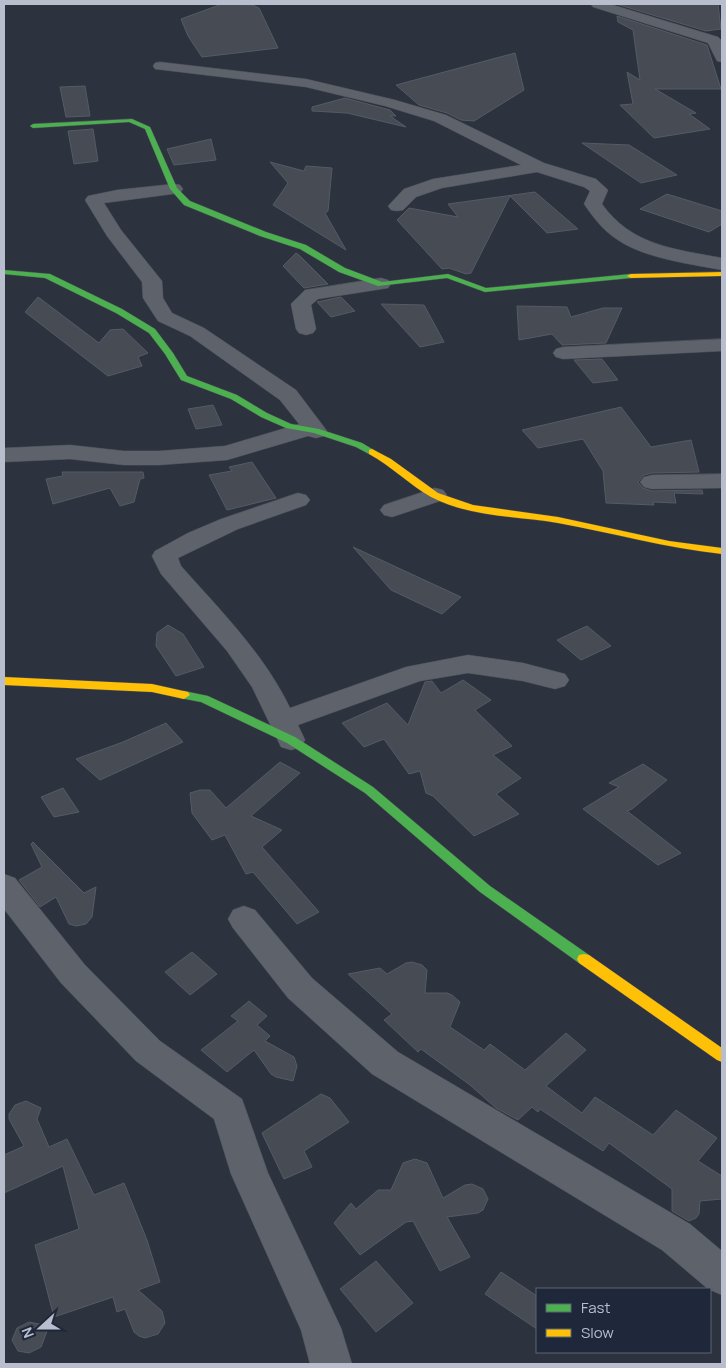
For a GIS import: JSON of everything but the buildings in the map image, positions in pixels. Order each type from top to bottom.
[{"type":"street","points":[[598,4],[713,40],[720,45],[722,58]]},
{"type":"street","points":[[160,66],[306,83],[390,103],[440,118],[474,132],[538,167],[590,183],[599,190],[593,204],[605,220],[631,240],[722,264]]},
{"type":"street","points":[[33,126],[130,120],[141,124],[148,128],[174,189],[187,203],[263,234],[303,247],[342,270],[381,284]]},
{"type":"street","points":[[397,206],[410,193],[439,183],[538,167]]},
{"type":"street","points":[[174,189],[94,200],[113,232],[152,281],[153,298],[165,317],[197,332],[288,395],[312,430]]},
{"type":"street","points":[[4,272],[47,276],[119,311],[152,331],[169,353],[184,378],[234,397],[289,426],[312,430],[366,449],[388,461],[435,495],[471,508],[558,520],[669,544],[722,550]]},
{"type":"street","points":[[306,329],[301,304],[312,294],[381,284],[448,276],[485,290],[614,276],[722,274]]},
{"type":"street","points":[[563,354],[722,345]]},
{"type":"street","points":[[4,454],[70,452],[124,458],[160,458],[227,453],[312,430]]},
{"type":"street","points":[[652,482],[722,481]]},
{"type":"street","points":[[392,510],[435,495]]},
{"type":"street","points":[[287,730],[265,685],[236,645],[170,569],[164,556],[192,539],[226,524],[298,500]]},
{"type":"street","points":[[287,730],[344,697],[416,673],[468,664],[523,672],[555,680]]},
{"type":"street","points":[[4,681],[152,688],[204,700],[287,730],[369,790],[485,888],[722,1056]]},
{"type":"street","points":[[4,886],[72,974],[148,1051],[229,1110],[250,1174],[321,1328],[331,1364]]},
{"type":"street","points":[[244,919],[300,988],[385,1062],[676,1237],[722,1276]]},
{"type":"traffic: fast","points":[[33,126],[130,120],[148,128],[174,189],[187,203],[263,234],[303,247],[342,270],[381,284],[448,276],[485,290],[631,276]]},
{"type":"traffic: fast","points":[[4,272],[47,276],[119,311],[152,331],[169,353],[184,378],[234,397],[264,415],[289,426],[316,431],[359,445],[372,452]]},
{"type":"traffic: fast","points":[[184,695],[204,699],[291,740],[369,790],[485,889],[584,959]]},
{"type":"traffic: slow","points":[[631,276],[722,274]]},
{"type":"traffic: slow","points":[[372,452],[388,461],[435,495],[471,508],[558,520],[669,544],[722,551]]},
{"type":"traffic: slow","points":[[4,681],[152,688],[184,695]]},
{"type":"traffic: slow","points":[[584,959],[722,1056]]}]
